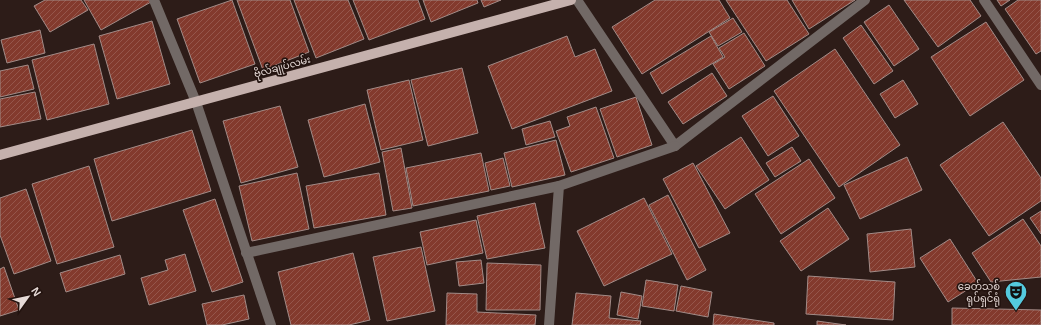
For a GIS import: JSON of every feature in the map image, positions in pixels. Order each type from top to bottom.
[{"type":"main road","name":"ဗိုလ်‌ချုပ်‌လမ်း","points":[[0,155],[571,0]]},
{"type":"street","points":[[154,0],[196,102],[271,325]]},
{"type":"street","points":[[576,0],[675,146]]},
{"type":"street","points":[[246,253],[559,186],[675,146],[865,0]]},
{"type":"street","points":[[984,0],[1041,86]]},
{"type":"street","points":[[550,325],[559,186]]},
{"type":"building","points":[[45,0],[81,0],[88,10],[50,32],[34,6]]},
{"type":"building","points":[[84,0],[150,0],[151,2],[101,30]]},
{"type":"building","points":[[232,0],[255,64],[200,83],[177,19]]},
{"type":"building","points":[[237,0],[290,0],[309,52],[263,70]]},
{"type":"building","points":[[294,0],[348,0],[364,39],[316,58]]},
{"type":"building","points":[[353,0],[418,0],[425,19],[369,40]]},
{"type":"building","points":[[423,0],[477,0],[478,3],[431,22]]},
{"type":"building","points":[[481,0],[501,0],[484,7]]},
{"type":"building","points":[[655,0],[719,0],[730,18],[642,74],[612,27]]},
{"type":"building","points":[[726,0],[787,0],[809,34],[766,61]]},
{"type":"building","points":[[792,0],[855,0],[809,29]]},
{"type":"building","points":[[904,0],[970,0],[981,16],[938,47]]},
{"type":"building","points":[[997,0],[1010,0],[1001,6]]},
{"type":"building","points":[[1018,0],[1041,0],[1041,51],[1036,54],[1005,9]]},
{"type":"building","points":[[889,5],[919,49],[894,66],[864,22]]},
{"type":"building","points":[[733,18],[742,32],[718,46],[709,32]]},
{"type":"building","points":[[152,21],[170,84],[117,99],[99,36]]},
{"type":"building","points":[[986,22],[1024,80],[970,116],[931,57]]},
{"type":"building","points":[[861,25],[893,71],[874,84],[843,38]]},
{"type":"building","points":[[40,30],[45,53],[7,63],[1,40]]},
{"type":"building","points":[[744,33],[765,66],[729,89],[713,64],[725,57],[719,48]]},
{"type":"building","points":[[567,36],[575,57],[595,49],[612,91],[512,129],[488,66]]},
{"type":"building","points":[[711,36],[723,57],[662,94],[650,73]]},
{"type":"building","points":[[94,44],[109,104],[47,120],[32,60]]},
{"type":"building","points":[[835,49],[900,145],[839,187],[774,91]]},
{"type":"building","points":[[28,65],[34,89],[0,97],[0,71]]},
{"type":"building","points":[[462,68],[478,133],[428,146],[411,80]]},
{"type":"building","points":[[712,73],[727,96],[683,124],[668,102]]},
{"type":"building","points":[[409,80],[423,140],[381,150],[367,90]]},
{"type":"building","points":[[903,80],[918,104],[895,118],[880,94]]},
{"type":"building","points":[[35,92],[41,119],[0,127],[0,99]]},
{"type":"building","points":[[773,96],[799,136],[768,156],[742,116]]},
{"type":"building","points":[[636,97],[652,145],[617,157],[600,109]]},
{"type":"building","points":[[365,104],[380,162],[324,177],[308,120]]},
{"type":"building","points":[[280,106],[298,167],[241,183],[223,121]]},
{"type":"building","points":[[596,107],[614,158],[571,172],[556,131],[570,126],[567,117]]},
{"type":"building","points":[[550,121],[555,137],[526,145],[522,129]]},
{"type":"building","points":[[1003,122],[1041,178],[1041,201],[989,236],[940,165]]},
{"type":"building","points":[[192,130],[211,191],[112,221],[94,159]]},
{"type":"building","points":[[741,137],[769,180],[725,209],[696,166]]},
{"type":"building","points":[[556,140],[565,175],[512,187],[504,153]]},
{"type":"building","points":[[792,147],[801,161],[775,177],[766,163]]},
{"type":"building","points":[[401,148],[412,208],[393,211],[382,152]]},
{"type":"building","points":[[481,153],[489,191],[413,206],[406,168]]},
{"type":"building","points":[[907,157],[922,190],[860,219],[844,185]]},
{"type":"building","points":[[503,158],[510,186],[491,190],[485,163]]},
{"type":"building","points":[[809,159],[835,198],[781,234],[755,194]]},
{"type":"building","points":[[693,163],[730,233],[699,248],[663,179]]},
{"type":"building","points":[[89,166],[114,247],[57,264],[32,184]]},
{"type":"building","points":[[297,173],[309,229],[252,241],[239,186]]},
{"type":"building","points":[[379,173],[386,215],[314,228],[306,186]]},
{"type":"building","points":[[26,189],[51,261],[14,274],[0,235],[0,198]]},
{"type":"building","points":[[668,195],[706,270],[687,280],[649,205]]},
{"type":"building","points":[[644,198],[672,254],[604,286],[577,231]]},
{"type":"building","points":[[215,199],[243,282],[212,292],[183,210]]},
{"type":"building","points":[[535,203],[545,248],[487,259],[477,216]]},
{"type":"building","points":[[828,208],[849,239],[801,271],[780,241]]},
{"type":"building","points":[[1041,211],[1041,234],[1030,218]]},
{"type":"building","points":[[1023,219],[1041,246],[1041,277],[991,282],[972,253]]},
{"type":"building","points":[[476,220],[483,253],[427,265],[420,232]]},
{"type":"building","points":[[911,229],[915,267],[870,272],[867,234]]},
{"type":"building","points":[[950,239],[978,283],[948,302],[920,258]]},
{"type":"building","points":[[421,247],[435,311],[387,321],[373,257]]},
{"type":"building","points":[[353,253],[370,320],[349,325],[291,325],[278,272]]},
{"type":"building","points":[[185,254],[196,291],[149,305],[141,278],[168,270],[165,260]]},
{"type":"building","points":[[120,255],[125,274],[66,292],[60,273]]},
{"type":"building","points":[[481,260],[484,283],[459,286],[456,262]]},
{"type":"building","points":[[487,263],[541,265],[540,310],[486,310]]},
{"type":"building","points":[[4,267],[19,310],[0,316],[0,269]]},
{"type":"building","points":[[808,276],[895,282],[893,320],[806,314]]},
{"type":"building","points":[[646,280],[678,285],[674,311],[642,306]]},
{"type":"building","points":[[681,286],[712,292],[708,317],[676,311]]},
{"type":"building","points":[[621,292],[642,296],[638,319],[617,315]]},
{"type":"building","points":[[447,293],[477,294],[477,312],[536,315],[535,325],[446,325]]},
{"type":"building","points":[[576,293],[611,296],[609,318],[641,321],[640,325],[572,325]]},
{"type":"building","points":[[244,295],[249,319],[222,325],[207,325],[202,304]]},
{"type":"building","points":[[952,308],[1041,310],[1041,325],[952,325]]},
{"type":"building","points":[[714,314],[774,323],[774,325],[713,325]]},
{"type":"building","points":[[817,321],[846,325],[817,325]]},
{"type":"place","name":"ခေတ်သစ် ရုပ်‌ရှင်ရုံ","points":[[1016,312]]}]
